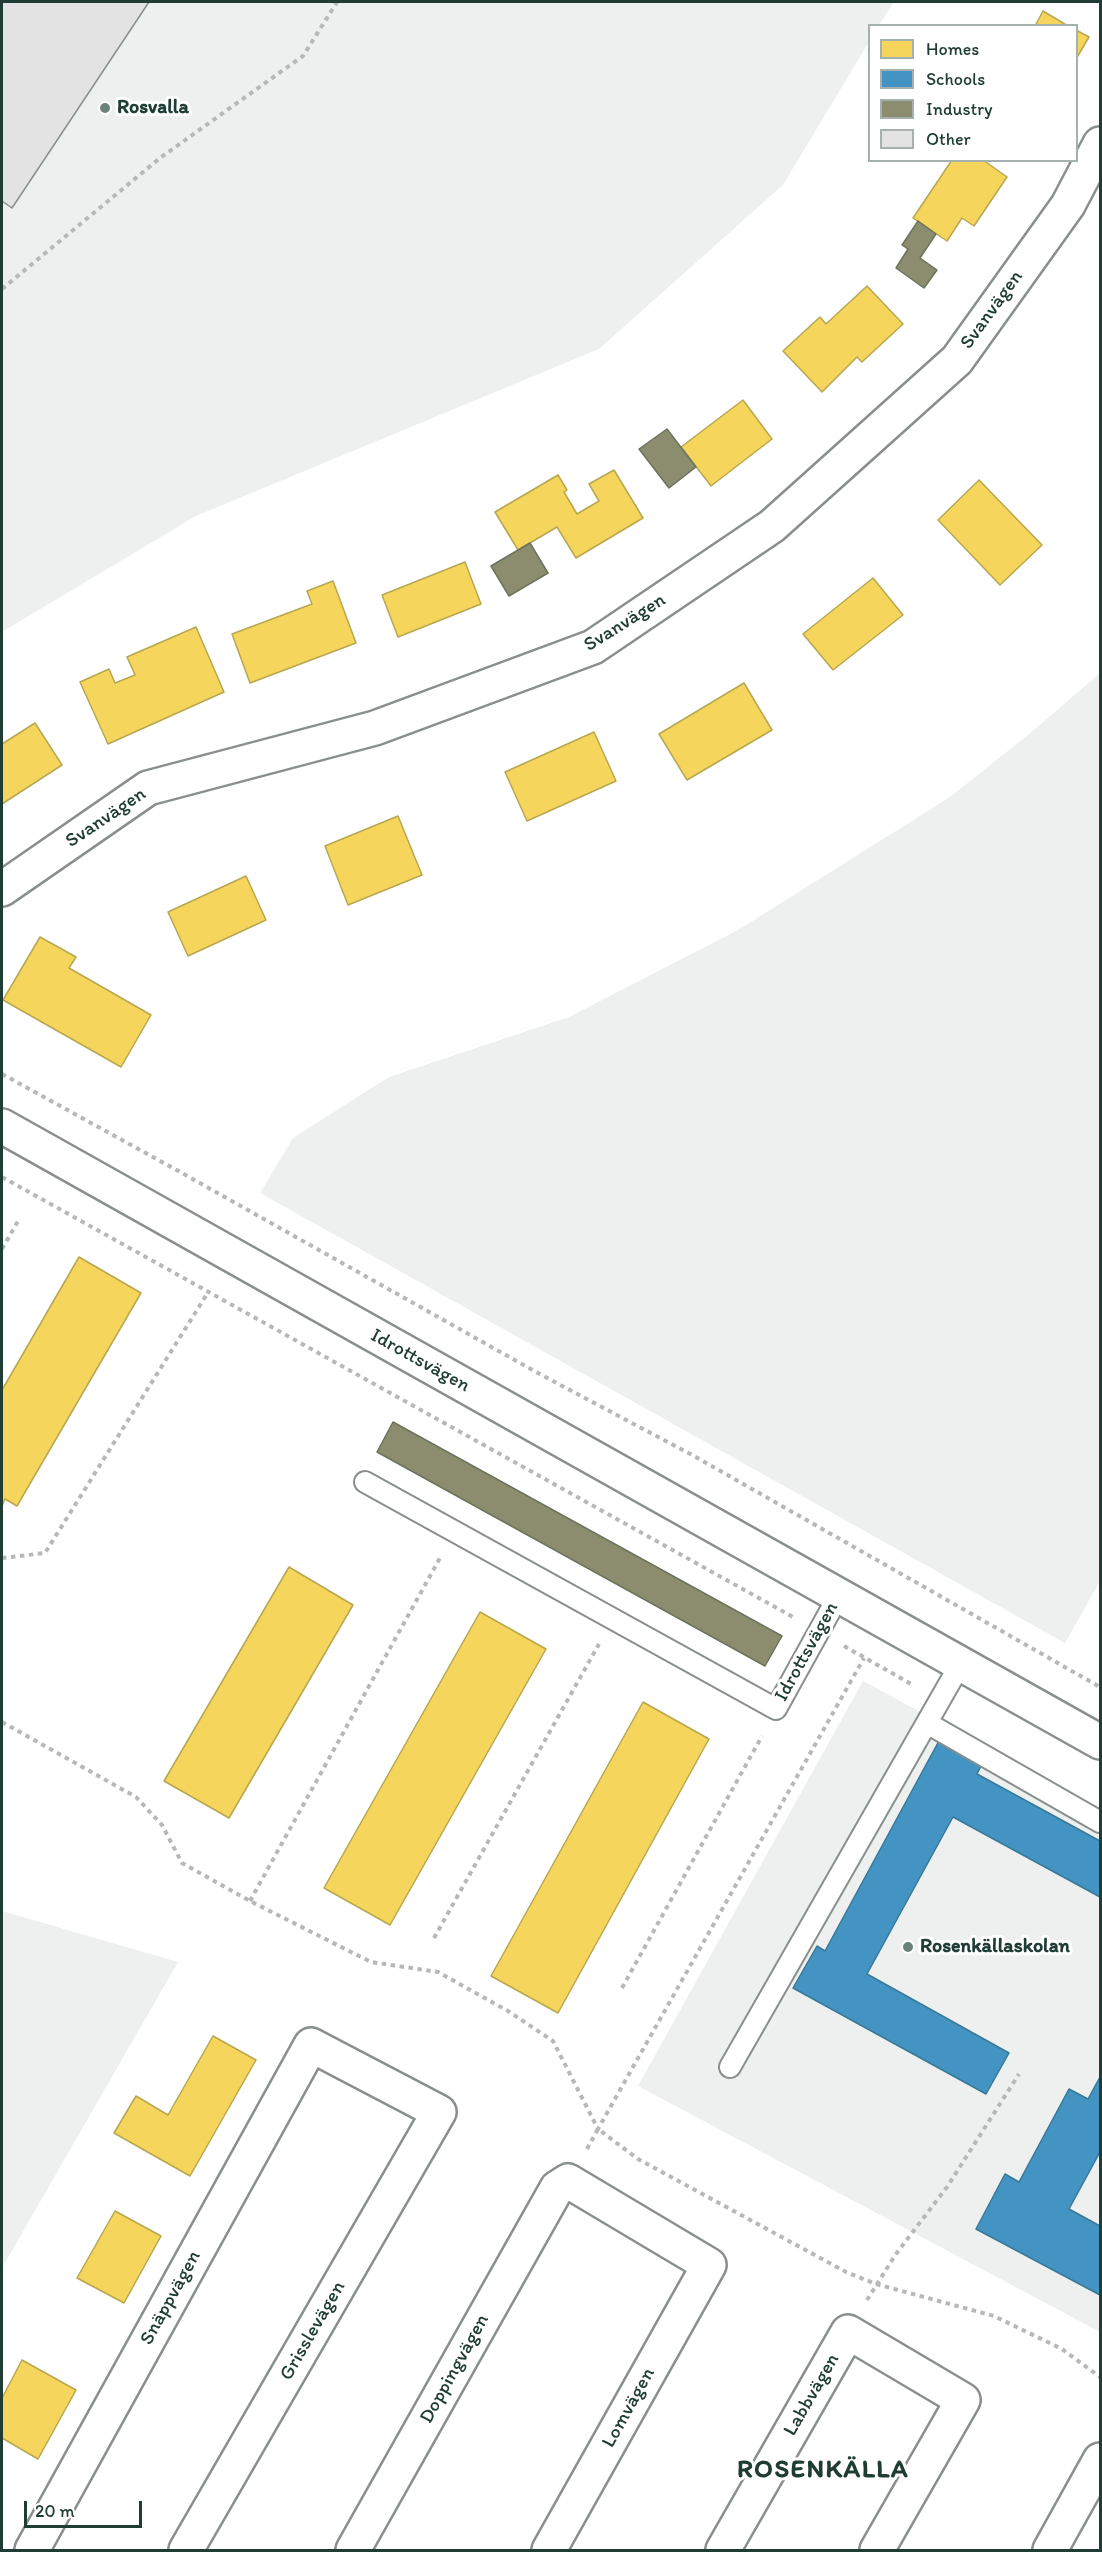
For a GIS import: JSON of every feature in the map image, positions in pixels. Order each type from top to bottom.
[{"type":"street","name":"Svanvägen","points":[[2,889],[148,788],[375,728],[593,647],[753,539],[772,526],[957,360],[1068,204],[1101,144]]},
{"type":"street","name":"Idrottsvägen","points":[[2,1126],[1101,1742]]},
{"type":"street","name":"Grisslevägen","points":[[186,2550],[439,2112],[311,2045]]},
{"type":"street","name":"Snäppvägen","points":[[32,2550],[311,2045]]},
{"type":"street","name":"Lomvägen","points":[[549,2550],[709,2265],[568,2181],[557,2188]]},
{"type":"street","name":"Doppingvägen","points":[[353,2550],[557,2188]]},
{"type":"street","name":"Labbvägen","points":[[723,2550],[848,2332],[963,2400],[877,2550]]},
{"type":"street","points":[[1050,2550],[1101,2460]]},
{"type":"lane","name":"Idrottsvägen","points":[[365,1482],[776,1709],[839,1595]]},
{"type":"lane","points":[[730,2067],[961,1663]]},
{"type":"lane","points":[[927,1723],[1101,1822]]},
{"type":"path","points":[[2,289],[160,158],[303,56],[337,2]]},
{"type":"path","points":[[2,1074],[526,1366],[694,1456],[1101,1687]]},
{"type":"path","points":[[2,1177],[940,1700]]},
{"type":"path","points":[[2,1249],[18,1221]]},
{"type":"path","points":[[2,1558],[45,1553],[207,1293]]},
{"type":"path","points":[[249,1901],[455,1531]]},
{"type":"path","points":[[434,1938],[613,1620]]},
{"type":"path","points":[[598,2129],[864,1658]]},
{"type":"path","points":[[622,1988],[776,1709]]},
{"type":"path","points":[[2,1722],[136,1797],[162,1825],[182,1863],[249,1901],[371,1962],[438,1972],[508,2011],[554,2041],[598,2129],[638,2159],[846,2272],[876,2284],[994,2316],[1062,2349],[1101,2377]]},
{"type":"path","points":[[876,2284],[946,2187],[1019,2074]]},
{"type":"shaded area","points":[[2,2],[894,2],[880,24],[868,24],[868,44],[783,185],[599,349],[196,516],[2,632]]},
{"type":"shaded area","points":[[1100,673],[1100,1581],[1065,1643],[260,1193],[293,1138],[389,1077],[569,1017],[738,930],[950,797],[1034,730]]},
{"type":"shaded area","name":"Rosenkällaskolan","points":[[863,1681],[1100,1809],[1100,2332],[638,2086]]},
{"type":"shaded area","points":[[2,1911],[178,1962],[2,2268]]},
{"type":"building: Homes","points":[[1043,11],[1065,24],[1036,24]]},
{"type":"building: Homes","points":[[1078,31],[1089,37],[1078,56]]},
{"type":"building: Homes","points":[[951,162],[986,162],[1007,177],[974,226],[962,218],[947,241],[913,218]]},
{"type":"building: Homes","points":[[867,286],[903,324],[862,362],[857,357],[822,392],[783,351],[820,317],[826,324]]},
{"type":"building: Homes","points":[[743,400],[772,439],[711,486],[681,447]]},
{"type":"building: Homes","points":[[614,470],[643,518],[576,558],[557,527],[518,550],[495,512],[558,475],[567,490],[564,492],[577,514],[599,501],[589,484]]},
{"type":"building: Homes","points":[[979,480],[1042,545],[1000,585],[938,520]]},
{"type":"building: Homes","points":[[465,562],[481,604],[398,637],[382,595]]},
{"type":"building: Homes","points":[[873,578],[903,615],[833,670],[803,634]]},
{"type":"building: Homes","points":[[333,581],[356,643],[250,683],[232,634],[312,604],[307,591]]},
{"type":"building: Homes","points":[[196,627],[224,692],[108,744],[80,682],[109,669],[115,683],[135,675],[127,657]]},
{"type":"building: Homes","points":[[744,683],[772,730],[687,780],[659,734]]},
{"type":"building: Homes","points":[[35,723],[62,765],[2,804],[2,744]]},
{"type":"building: Homes","points":[[594,732],[616,781],[527,821],[505,772]]},
{"type":"building: Homes","points":[[398,816],[422,875],[348,905],[325,846]]},
{"type":"building: Homes","points":[[246,876],[266,920],[188,956],[168,912]]},
{"type":"building: Homes","points":[[40,937],[76,957],[69,968],[151,1015],[121,1067],[3,1000]]},
{"type":"building: Homes","points":[[79,1257],[141,1293],[17,1506],[5,1499],[2,1506],[2,1390]]},
{"type":"building: Homes","points":[[289,1567],[353,1605],[229,1818],[164,1781]]},
{"type":"building: Homes","points":[[480,1612],[546,1649],[390,1925],[324,1888]]},
{"type":"building: Homes","points":[[643,1702],[709,1739],[558,2013],[491,1976]]},
{"type":"building: Homes","points":[[213,2036],[256,2060],[190,2176],[114,2133],[136,2096],[168,2115]]},
{"type":"building: Homes","points":[[115,2211],[161,2236],[124,2303],[77,2278]]},
{"type":"building: Homes","points":[[22,2360],[76,2390],[38,2459],[2,2438],[2,2398]]},
{"type":"building: Schools","points":[[940,1739],[983,1762],[977,1774],[1100,1841],[1100,1897],[953,1817],[867,1974],[1009,2053],[986,2094],[793,1988],[817,1946],[825,1951]]},
{"type":"building: Schools","points":[[1100,2077],[1100,2152],[1069,2209],[1100,2226],[1100,2295],[976,2229],[1005,2174],[1019,2182],[1069,2089],[1088,2099]]},
{"type":"building: Industry","points":[[918,221],[936,234],[920,258],[937,270],[924,288],[896,268],[908,249],[902,245]]},
{"type":"building: Industry","points":[[667,429],[696,467],[669,488],[639,449]]},
{"type":"building: Industry","points":[[530,543],[548,573],[509,596],[491,566]]},
{"type":"building: Industry","points":[[393,1422],[782,1636],[765,1666],[377,1452]]},
{"type":"building: Other","points":[[2,2],[149,2],[12,208],[2,201]]},
{"type":"place","name":"Rosvalla","points":[[105,108]]},
{"type":"place","name":"Rosenkällaskolan","points":[[908,1947]]},
{"type":"district","name":"ROSENKÄLLA","points":[[823,2470]]}]
